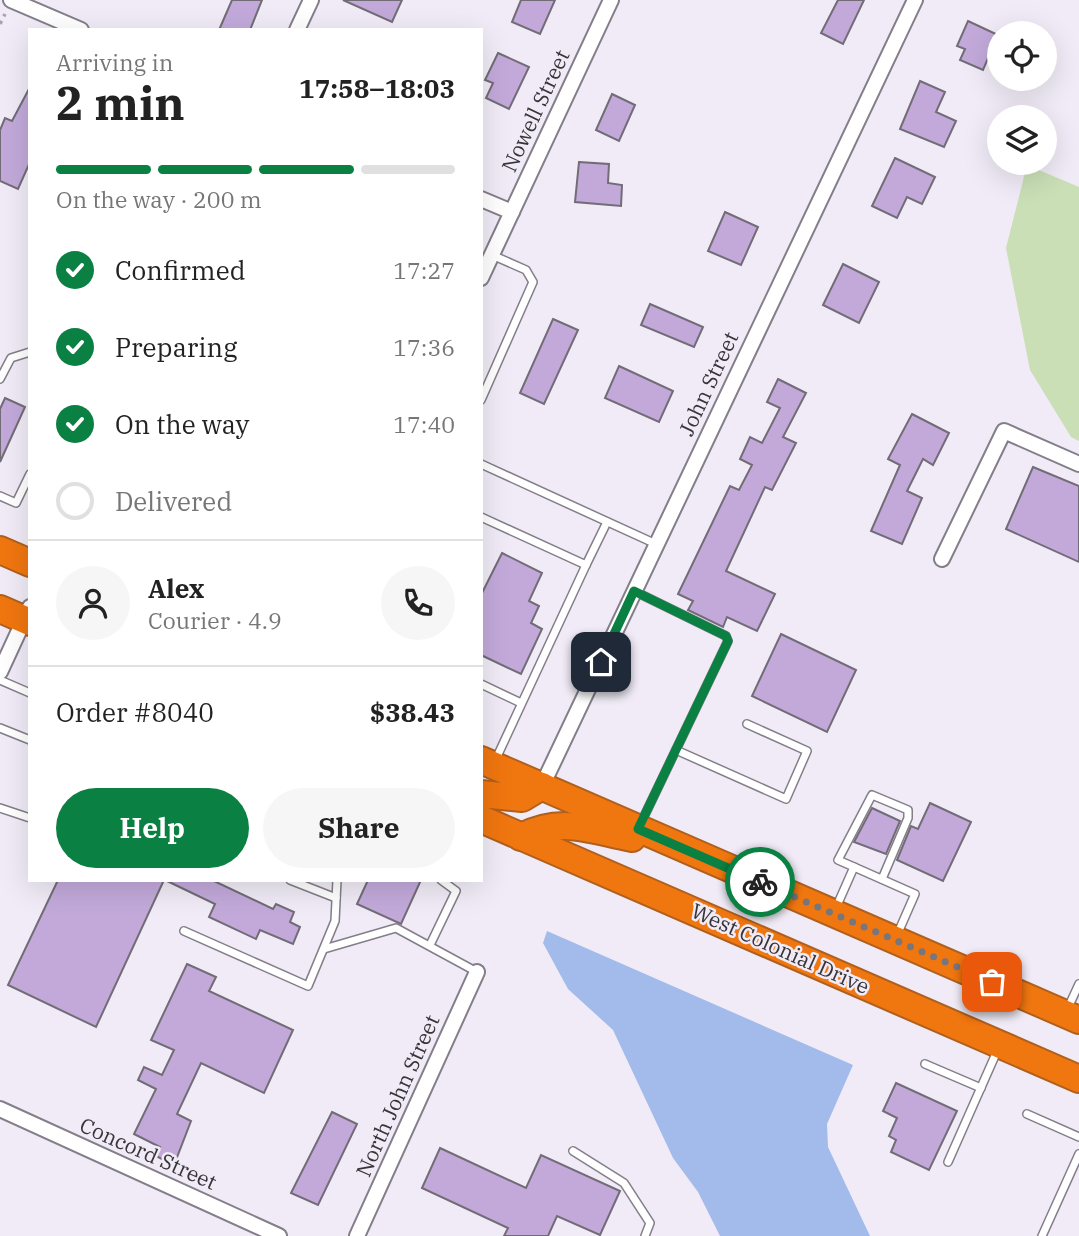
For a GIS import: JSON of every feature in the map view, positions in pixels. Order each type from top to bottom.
[{"type":"highway","points":[[0,550],[28,562]]},
{"type":"highway","points":[[487,762],[1072,1017]]},
{"type":"highway","points":[[483,794],[522,798],[542,786]]},
{"type":"highway","name":"West Colonial Drive","points":[[483,820],[1079,1079]]},
{"type":"highway","points":[[521,837],[543,825],[557,824],[682,848]]},
{"type":"street","points":[[12,0],[75,28]]},
{"type":"street","points":[[298,28],[311,0]]},
{"type":"street","name":"Nowell Street","points":[[483,274],[611,0]]},
{"type":"street","name":"John Street","points":[[542,786],[915,0]]},
{"type":"street","points":[[483,200],[512,212]]},
{"type":"street","points":[[942,558],[1004,431],[1079,464]]},
{"type":"street","points":[[0,672],[21,614]]},
{"type":"street","name":"North John Street","points":[[357,1236],[477,972]]},
{"type":"street","name":"Concord Street","points":[[0,1110],[279,1236]]},
{"type":"lane","points":[[483,395],[533,282],[526,270],[492,255]]},
{"type":"lane","points":[[0,379],[10,358],[28,353]]},
{"type":"lane","points":[[483,465],[656,544]]},
{"type":"lane","points":[[0,496],[16,503],[28,478]]},
{"type":"lane","points":[[483,518],[586,565]]},
{"type":"lane","points":[[487,762],[521,703],[607,522]]},
{"type":"lane","points":[[634,591],[726,636],[728,641],[638,829]]},
{"type":"lane","points":[[0,680],[28,693]]},
{"type":"lane","points":[[483,685],[521,703]]},
{"type":"lane","points":[[676,750],[786,799],[807,751],[747,724]]},
{"type":"lane","points":[[0,728],[28,739]]},
{"type":"lane","points":[[882,879],[908,818],[908,810],[872,795],[838,860],[915,894],[895,940]]},
{"type":"lane","points":[[0,808],[28,817]]},
{"type":"lane","points":[[833,914],[854,867]]},
{"type":"lane","points":[[295,882],[336,898]]},
{"type":"lane","points":[[184,931],[307,986],[335,921],[337,882]]},
{"type":"lane","points":[[429,945],[456,891],[445,882]]},
{"type":"lane","points":[[324,949],[396,928],[477,972]]},
{"type":"lane","points":[[1072,1017],[1079,984]]},
{"type":"lane","points":[[948,1162],[1000,1045]]},
{"type":"lane","points":[[925,1064],[981,1088]]},
{"type":"lane","points":[[1027,1114],[1079,1137]]},
{"type":"lane","points":[[573,1151],[624,1183],[650,1223],[645,1236]]},
{"type":"lane","points":[[1042,1236],[1079,1154]]},
{"type":"green space","points":[[1024,175],[1051,175],[1079,187],[1079,441],[1071,437],[1030,370],[1006,248]]},
{"type":"water","points":[[547,931],[853,1065],[827,1124],[828,1147],[870,1236],[720,1236],[698,1192],[673,1158],[613,1030],[568,989],[543,943]]},
{"type":"building","points":[[232,0],[262,0],[251,28],[220,28]]},
{"type":"building","points":[[343,0],[402,0],[392,22]]},
{"type":"building","points":[[521,0],[555,0],[540,34],[512,22]]},
{"type":"building","points":[[838,0],[864,0],[843,44],[821,33]]},
{"type":"building","points":[[968,21],[987,30],[987,61],[983,70],[960,60],[965,49],[957,46]]},
{"type":"building","points":[[498,53],[529,67],[509,109],[486,98],[493,83],[485,80]]},
{"type":"building","points":[[920,81],[945,92],[936,112],[956,121],[944,147],[900,129]]},
{"type":"building","points":[[28,91],[28,166],[18,189],[0,181],[0,130],[5,118],[12,121]]},
{"type":"building","points":[[612,94],[635,105],[619,141],[596,130]]},
{"type":"building","points":[[895,158],[935,177],[922,204],[907,197],[897,218],[872,206]]},
{"type":"building","points":[[579,162],[609,164],[608,183],[622,185],[621,206],[575,202]]},
{"type":"building","points":[[725,212],[758,227],[741,265],[708,251]]},
{"type":"building","points":[[843,264],[879,282],[859,323],[823,305]]},
{"type":"building","points":[[650,304],[703,327],[694,347],[641,325]]},
{"type":"building","points":[[553,319],[578,330],[544,404],[520,393]]},
{"type":"building","points":[[619,366],[673,391],[659,422],[605,398]]},
{"type":"building","points":[[778,379],[806,393],[783,437],[796,443],[772,490],[765,487],[726,571],[775,594],[757,631],[727,617],[723,627],[688,610],[693,601],[678,594],[730,486],[739,490],[752,465],[740,459],[750,437],[762,443],[780,408],[767,402]]},
{"type":"building","points":[[5,398],[25,407],[0,462],[0,409]]},
{"type":"building","points":[[912,414],[949,433],[933,465],[923,459],[907,491],[922,498],[902,544],[871,531],[900,465],[888,459]]},
{"type":"building","points":[[1033,467],[1079,486],[1079,562],[1006,529]]},
{"type":"building","points":[[502,553],[542,573],[529,601],[539,606],[531,623],[542,629],[521,674],[483,656],[483,591]]},
{"type":"building","points":[[781,634],[856,670],[827,732],[752,696]]},
{"type":"building","points":[[930,803],[971,822],[943,881],[897,860],[911,826],[918,829]]},
{"type":"building","points":[[872,808],[900,821],[886,854],[854,842]]},
{"type":"building","points":[[57,882],[163,882],[96,1027],[8,985]]},
{"type":"building","points":[[169,882],[216,882],[273,909],[276,904],[294,912],[290,922],[300,927],[293,944],[260,930],[256,939],[209,917],[215,904]]},
{"type":"building","points":[[367,882],[420,882],[401,924],[357,904]]},
{"type":"building","points":[[187,964],[216,977],[209,991],[293,1030],[264,1093],[201,1063],[177,1114],[191,1121],[174,1165],[156,1156],[160,1147],[134,1134],[156,1089],[138,1080],[144,1067],[162,1075],[174,1050],[151,1040]]},
{"type":"building","points":[[896,1083],[957,1111],[929,1170],[891,1152],[896,1140],[889,1136],[897,1118],[883,1111]]},
{"type":"building","points":[[332,1112],[357,1124],[318,1205],[291,1193]]},
{"type":"building","points":[[440,1148],[526,1188],[541,1155],[620,1191],[600,1235],[557,1216],[548,1236],[504,1236],[508,1228],[422,1188]]},
{"type":"way so far","points":[[760,882],[992,982]]},
{"type":"route","points":[[601,662],[634,591],[726,636],[728,641],[638,829],[760,882]]}]
